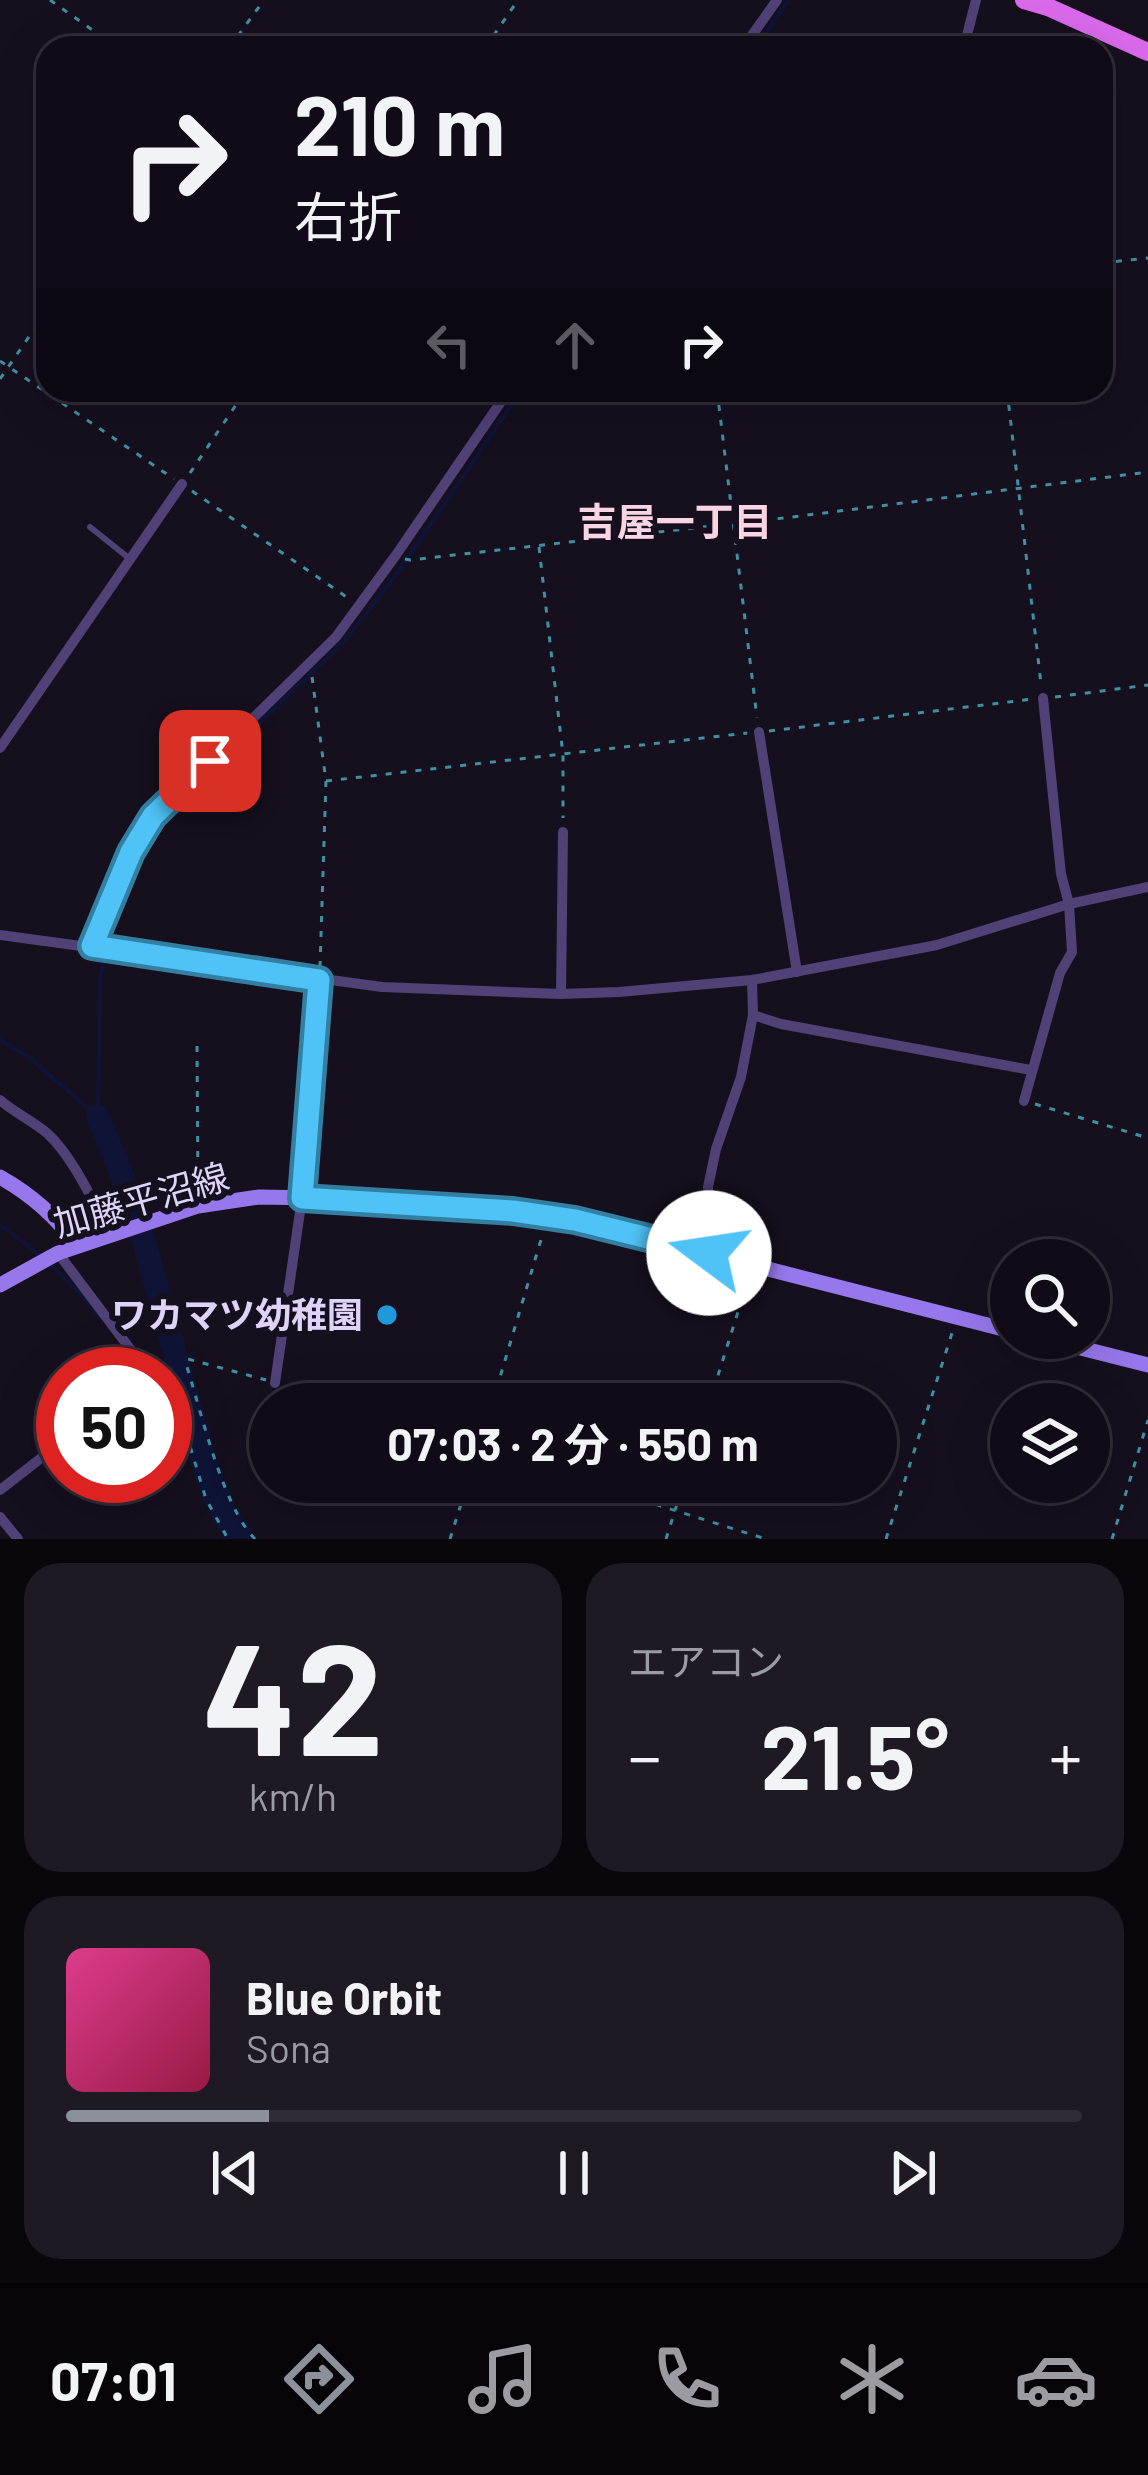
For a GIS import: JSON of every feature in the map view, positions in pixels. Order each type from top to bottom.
[{"type":"main road","points":[[1024,0],[1112,36]]},
{"type":"main road","points":[[1113,36],[1148,52]]},
{"type":"main road","points":[[0,1177],[51,1212],[77,1245]]},
{"type":"main road","name":"加藤平沼線","points":[[0,1285],[77,1245],[198,1206],[259,1197],[302,1198],[548,1216],[990,1325]]},
{"type":"main road","points":[[1110,1355],[1148,1365]]},
{"type":"street","points":[[752,36],[777,0]]},
{"type":"street","points":[[967,36],[976,0]]},
{"type":"street","points":[[92,946],[131,852],[153,816],[336,637],[501,402]]},
{"type":"street","points":[[0,748],[182,484]]},
{"type":"street","points":[[1024,1101],[1060,973],[1072,952],[1043,698]]},
{"type":"street","points":[[759,732],[797,972]]},
{"type":"street","points":[[561,994],[562,832]]},
{"type":"street","points":[[0,935],[382,987],[620,992],[752,980],[937,945],[1069,904],[1148,887]]},
{"type":"street","points":[[275,1383],[302,1198],[319,980]]},
{"type":"street","points":[[709,1253],[708,1186],[741,1077],[753,1016],[752,980]]},
{"type":"street","points":[[753,1016],[1031,1070]]},
{"type":"street","points":[[0,1100],[46,1132],[60,1148],[111,1234]]},
{"type":"street","points":[[58,1253],[128,1347]]},
{"type":"street","points":[[0,1490],[36,1462]]},
{"type":"street","points":[[0,1517],[18,1539]]},
{"type":"lane","points":[[90,527],[130,559]]},
{"type":"path","points":[[50,0],[101,36]]},
{"type":"path","points":[[238,36],[264,0]]},
{"type":"path","points":[[493,36],[518,0]]},
{"type":"path","points":[[1113,262],[1148,258]]},
{"type":"path","points":[[0,379],[36,326]]},
{"type":"path","points":[[0,361],[36,386]]},
{"type":"path","points":[[60,402],[359,606]]},
{"type":"path","points":[[182,484],[238,402]]},
{"type":"path","points":[[719,402],[759,732]]},
{"type":"path","points":[[1008,402],[1043,698]]},
{"type":"path","points":[[396,555],[410,560],[539,546],[1148,472]]},
{"type":"path","points":[[539,546],[563,755],[562,832]]},
{"type":"path","points":[[310,663],[326,781],[319,980]]},
{"type":"path","points":[[326,781],[1148,685]]},
{"type":"path","points":[[197,1046],[198,1206]]},
{"type":"path","points":[[1024,1101],[1148,1138]]},
{"type":"path","points":[[498,1383],[548,1216]]},
{"type":"path","points":[[716,1383],[753,1265]]},
{"type":"path","points":[[886,1539],[957,1317]]},
{"type":"path","points":[[255,1539],[233,1505],[186,1364],[188,1359],[275,1383]]},
{"type":"path","points":[[1112,1539],[1148,1420]]},
{"type":"path","points":[[192,1452],[206,1498],[228,1539]]},
{"type":"path","points":[[451,1539],[462,1503]]},
{"type":"path","points":[[648,1503],[766,1539]]},
{"type":"path","points":[[666,1539],[678,1503]]},
{"type":"waterway","points":[[764,36],[789,0]]},
{"type":"waterway","points":[[98,1117],[100,978],[135,865],[156,824],[349,636],[514,402]]},
{"type":"waterway","points":[[0,1040],[30,1058],[98,1117]]},
{"type":"waterway","points":[[98,1117],[133,1202],[205,1463],[226,1515],[243,1539]]},
{"type":"waterway","points":[[0,1225],[54,1268],[101,1318]]},
{"type":"waterway","points":[[192,1460],[226,1539]]},
{"type":"place","name":"ワカマツ幼稚園","points":[[387,1315]]},
{"type":"district","name":"吉屋一丁目","points":[[675,522]]},
{"type":"route","points":[[210,761],[153,816],[131,852],[92,946],[319,980],[302,1198],[513,1211],[575,1220],[709,1253]]}]
